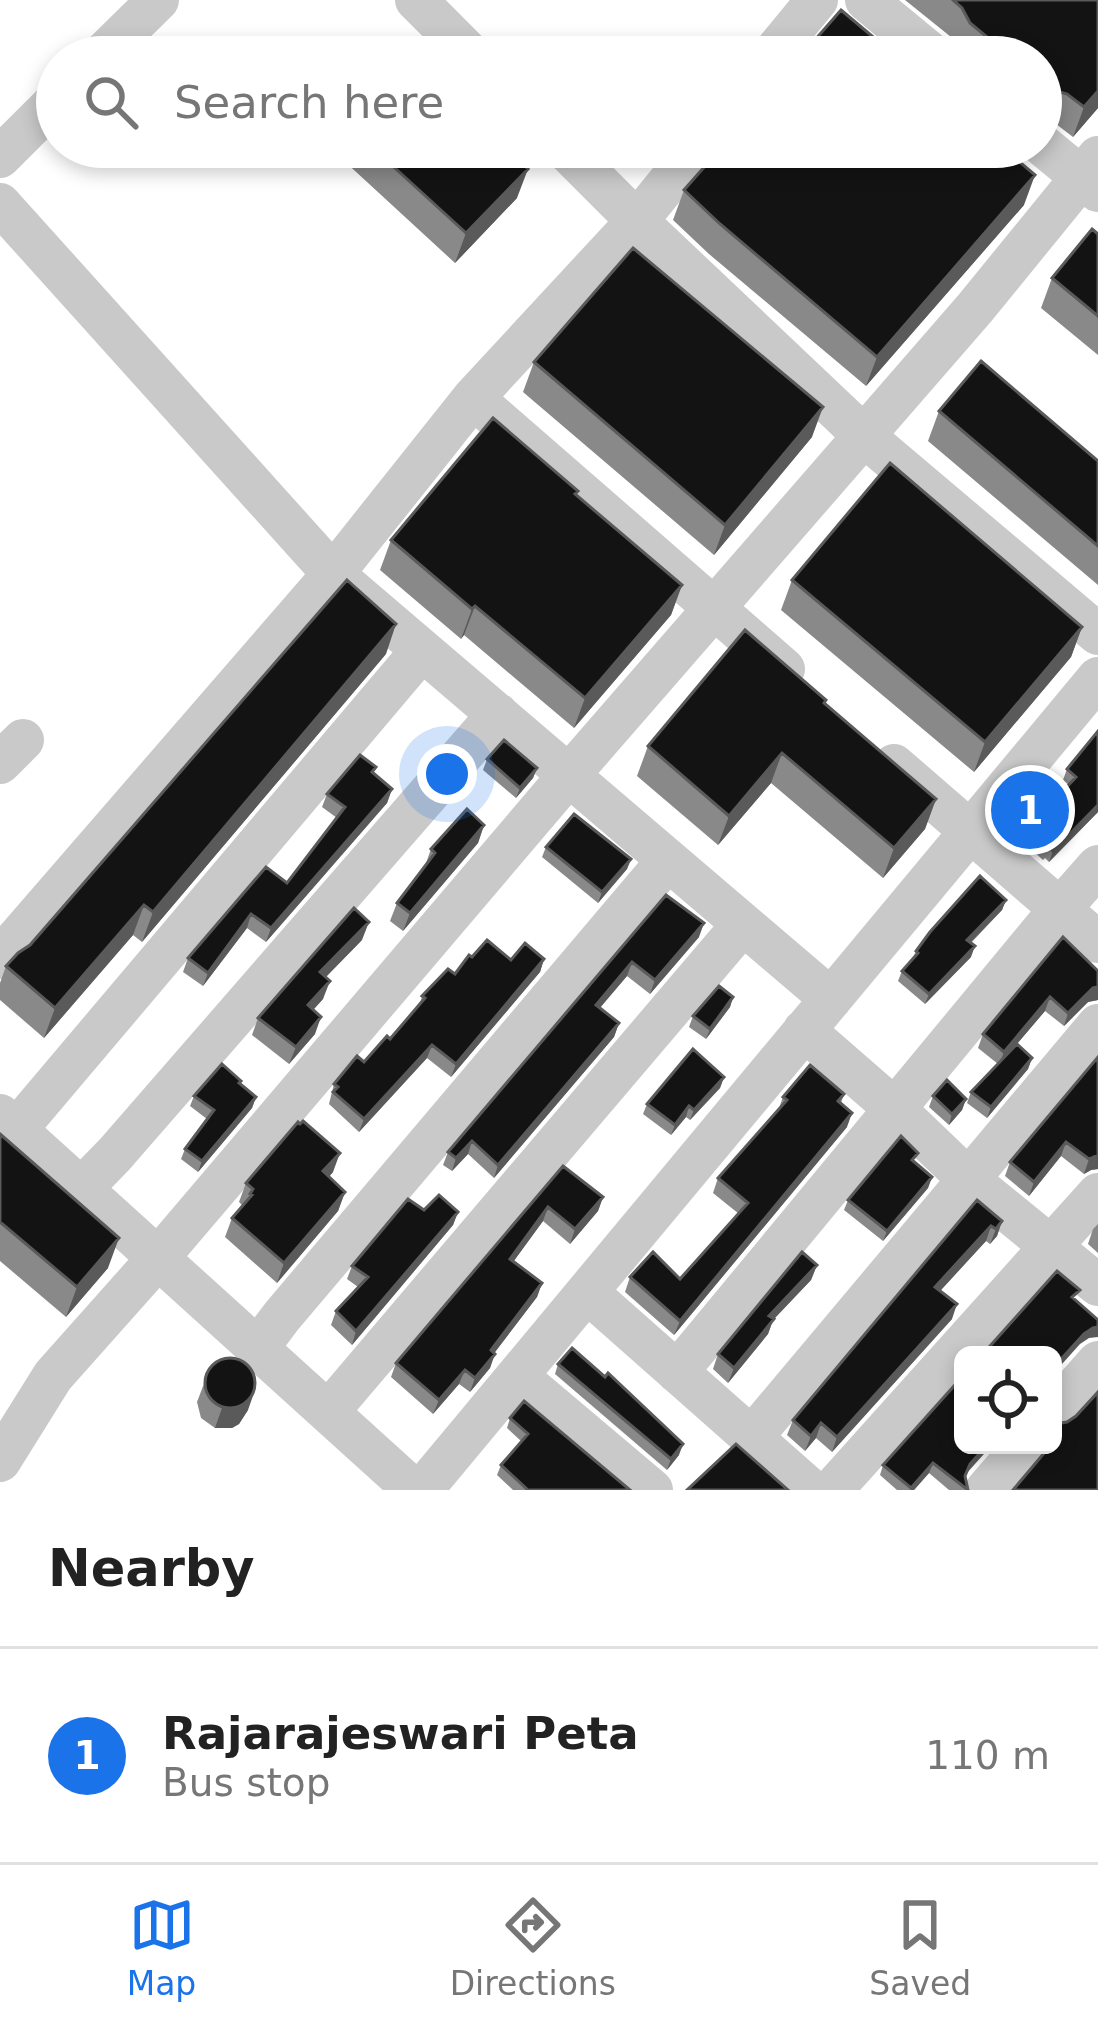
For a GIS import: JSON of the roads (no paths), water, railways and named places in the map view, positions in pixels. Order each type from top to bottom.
[{"type":"street","points":[[121,36],[158,0]]},
{"type":"street","points":[[416,0],[452,36]]},
{"type":"street","points":[[787,36],[817,0]]},
{"type":"street","points":[[866,0],[910,36]]},
{"type":"street","points":[[0,157],[36,121]]},
{"type":"street","points":[[0,1461],[53,1376],[568,775],[1092,175],[1062,157]]},
{"type":"street","points":[[584,168],[864,436],[1098,634]]},
{"type":"street","points":[[0,958],[333,574],[472,398],[680,168]]},
{"type":"street","points":[[0,205],[333,574],[743,924],[896,1110],[968,1179],[1098,1286]]},
{"type":"street","points":[[472,398],[816,697]]},
{"type":"street","points":[[422,650],[8,1122],[418,1490],[1098,678]]},
{"type":"street","points":[[81,1189],[498,714]]},
{"type":"street","points":[[868,742],[1098,942]]},
{"type":"street","points":[[258,1348],[668,860]]},
{"type":"street","points":[[677,1372],[1098,866]]},
{"type":"street","points":[[328,1412],[743,924]]},
{"type":"street","points":[[752,1437],[1098,1025]]},
{"type":"street","points":[[832,1490],[1098,1194]]},
{"type":"street","points":[[586,1292],[812,1490]]},
{"type":"street","points":[[1062,1403],[1098,1362]]},
{"type":"street","points":[[517,1376],[652,1490]]},
{"type":"street","points":[[986,1490],[1017,1454]]},
{"type":"place","name":"Rajarajeswari Peta","points":[[1030,810]]}]
